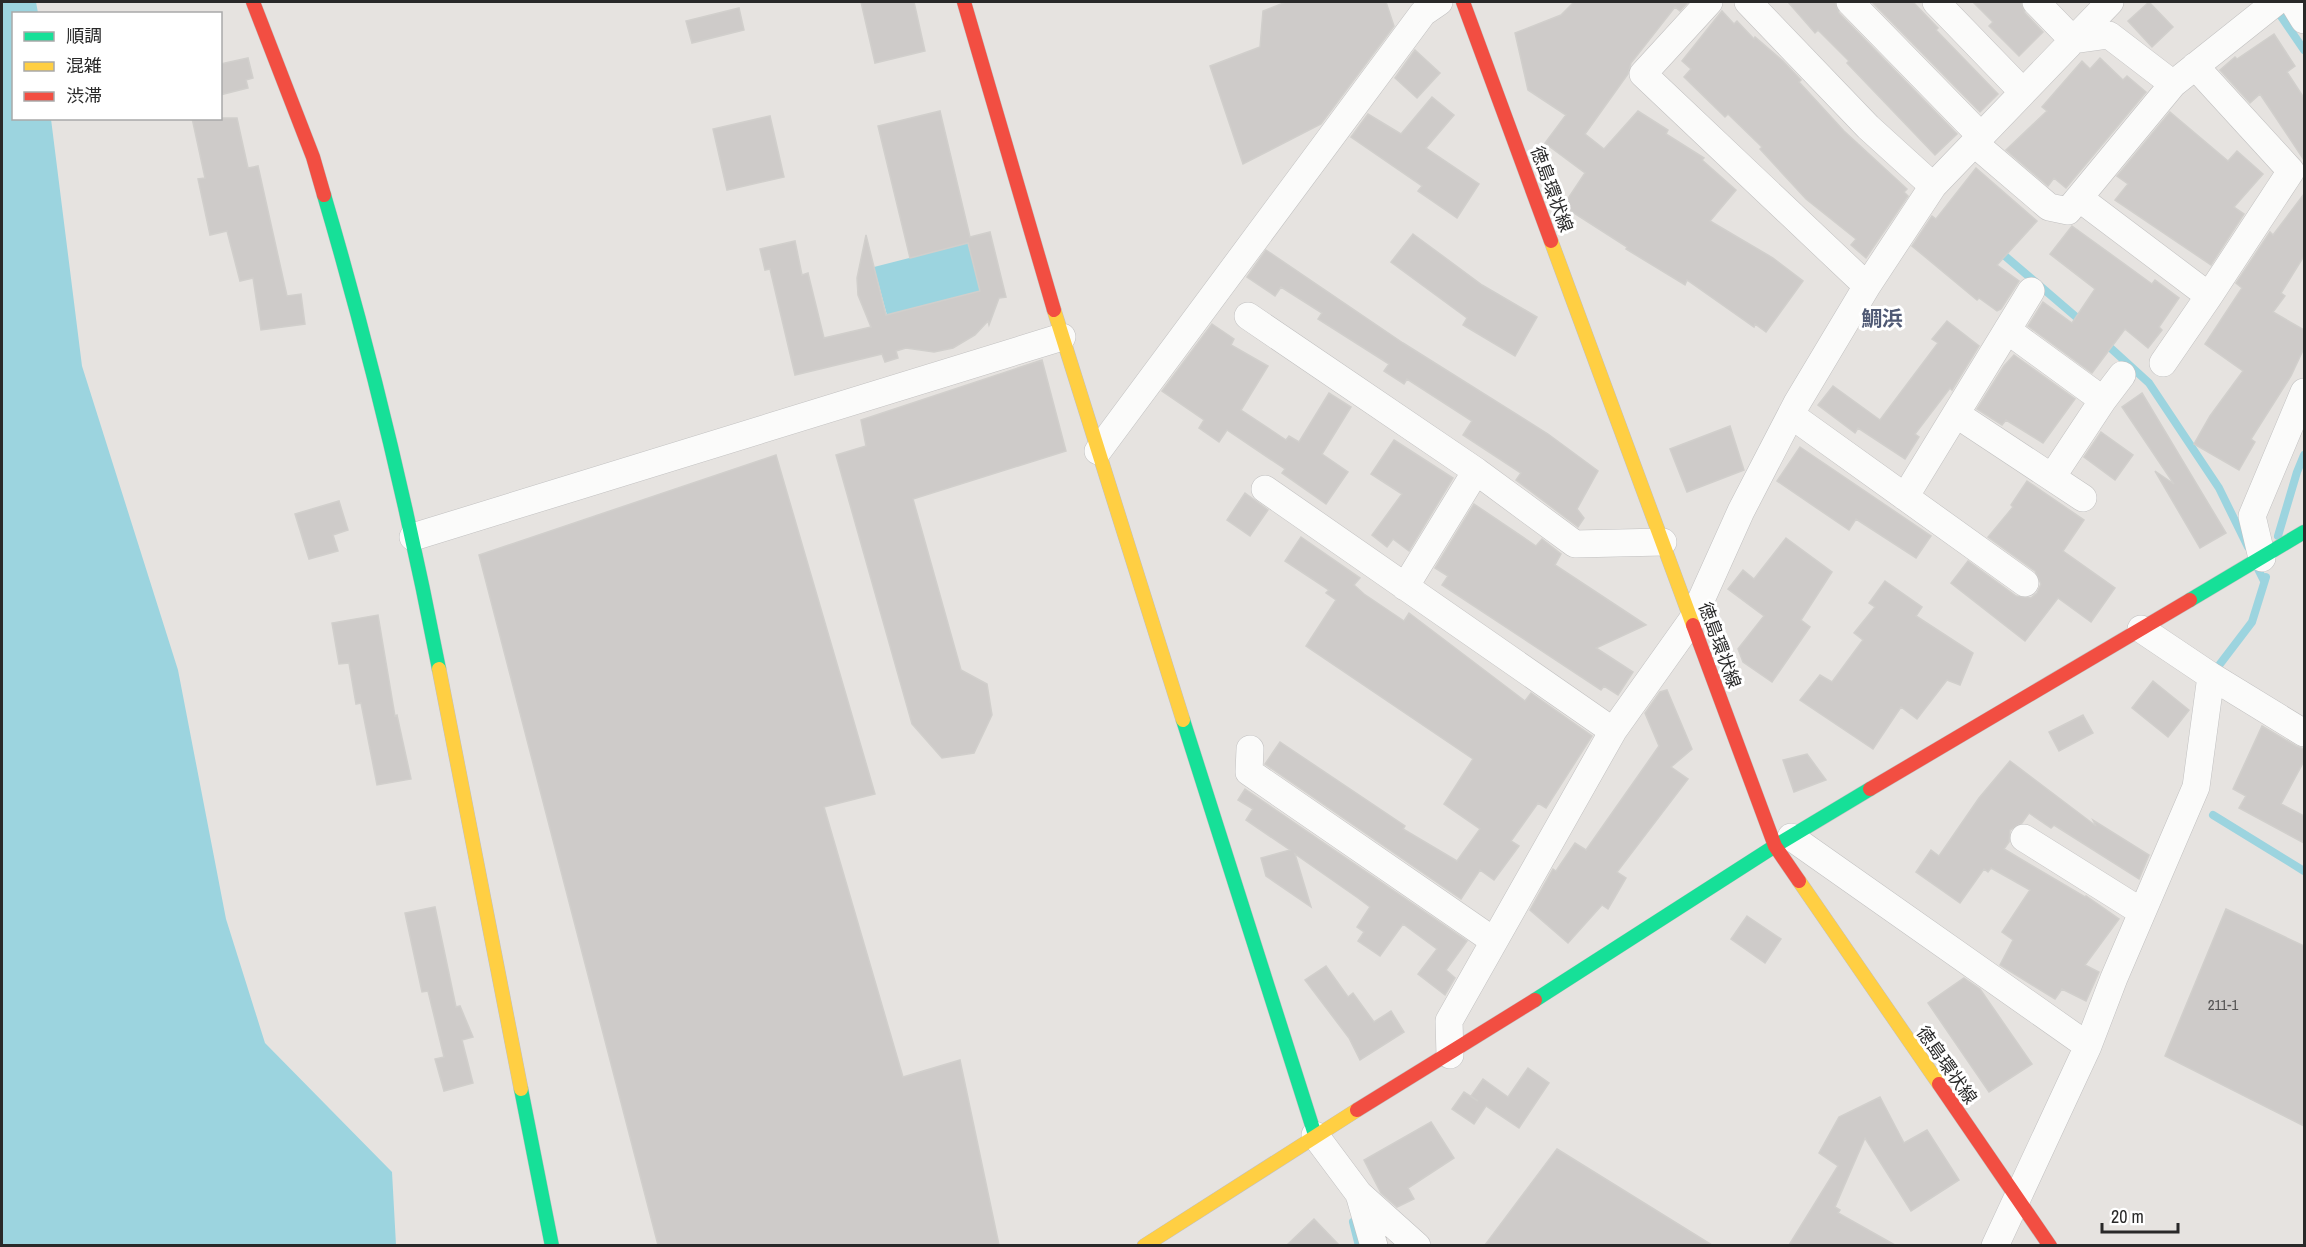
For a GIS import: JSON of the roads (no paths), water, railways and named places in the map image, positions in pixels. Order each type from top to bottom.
[{"type":"street","points":[[253,2],[313,158],[343,257],[413,537],[552,1245]]},
{"type":"street","points":[[964,2],[1062,337],[1315,1135],[1359,1194],[1417,1245]]},
{"type":"street","points":[[1098,451],[1423,13],[1439,2]]},
{"type":"street","name":"徳島環状線","points":[[1463,2],[1692,620],[1783,841],[2050,1245]]},
{"type":"street","points":[[1709,2],[1643,74],[1867,286]]},
{"type":"street","points":[[1748,2],[1868,127],[1933,186]]},
{"type":"street","points":[[1850,2],[1978,140],[2049,207],[2068,211],[2173,84],[2276,2]]},
{"type":"street","points":[[1936,2],[2023,92]]},
{"type":"street","points":[[2036,2],[2073,40]]},
{"type":"street","points":[[1450,1055],[1449,1021],[1613,731],[1692,620],[1741,511],[1791,416],[1867,286],[1933,186],[2110,2]]},
{"type":"street","points":[[2293,2],[2304,20]]},
{"type":"street","points":[[2073,40],[2109,35],[2173,84]]},
{"type":"street","points":[[2163,363],[2291,171],[2195,66]]},
{"type":"street","points":[[2079,198],[2209,296]]},
{"type":"street","points":[[1905,497],[2031,291]]},
{"type":"street","points":[[1248,315],[1476,471],[1575,544],[1663,542]]},
{"type":"street","points":[[2007,330],[2103,400]]},
{"type":"street","points":[[413,537],[1062,337]]},
{"type":"street","points":[[2052,477],[2122,375]]},
{"type":"street","points":[[2273,551],[2252,516],[2304,392]]},
{"type":"street","points":[[1956,414],[2083,498]]},
{"type":"street","points":[[1791,416],[2025,583]]},
{"type":"street","points":[[1405,587],[1476,471]]},
{"type":"street","points":[[1265,489],[1613,731]]},
{"type":"street","points":[[1153,1243],[1315,1135],[1450,1055],[1783,841],[2304,532]]},
{"type":"street","points":[[2141,629],[2304,734]]},
{"type":"street","points":[[1995,1245],[2088,1046],[2196,787],[2211,676]]},
{"type":"street","points":[[1250,749],[1249,772],[1494,941]]},
{"type":"street","points":[[2025,838],[2142,912]]},
{"type":"street","points":[[1783,841],[2088,1046]]},
{"type":"street","points":[[1359,1194],[1374,1245]]},
{"type":"water","points":[[2,2],[36,2],[38,12],[12,12],[12,120],[51,120],[82,366],[178,670],[226,919],[265,1043],[392,1172],[396,1245],[2,1245]]},
{"type":"water","points":[[968,243],[980,291],[887,315],[874,267]]},
{"type":"waterway","points":[[2276,9],[2304,50]]},
{"type":"waterway","points":[[1998,250],[2082,322]]},
{"type":"waterway","points":[[2104,342],[2149,383],[2219,488],[2248,547]]},
{"type":"waterway","points":[[2278,536],[2304,455]]},
{"type":"waterway","points":[[2258,569],[2264,581]]},
{"type":"waterway","points":[[2220,664],[2252,622],[2266,577]]},
{"type":"waterway","points":[[2213,815],[2304,871]]},
{"type":"waterway","points":[[1353,1222],[1359,1246]]},
{"type":"district","name":"鯛浜","points":[[1882,318]]}]
